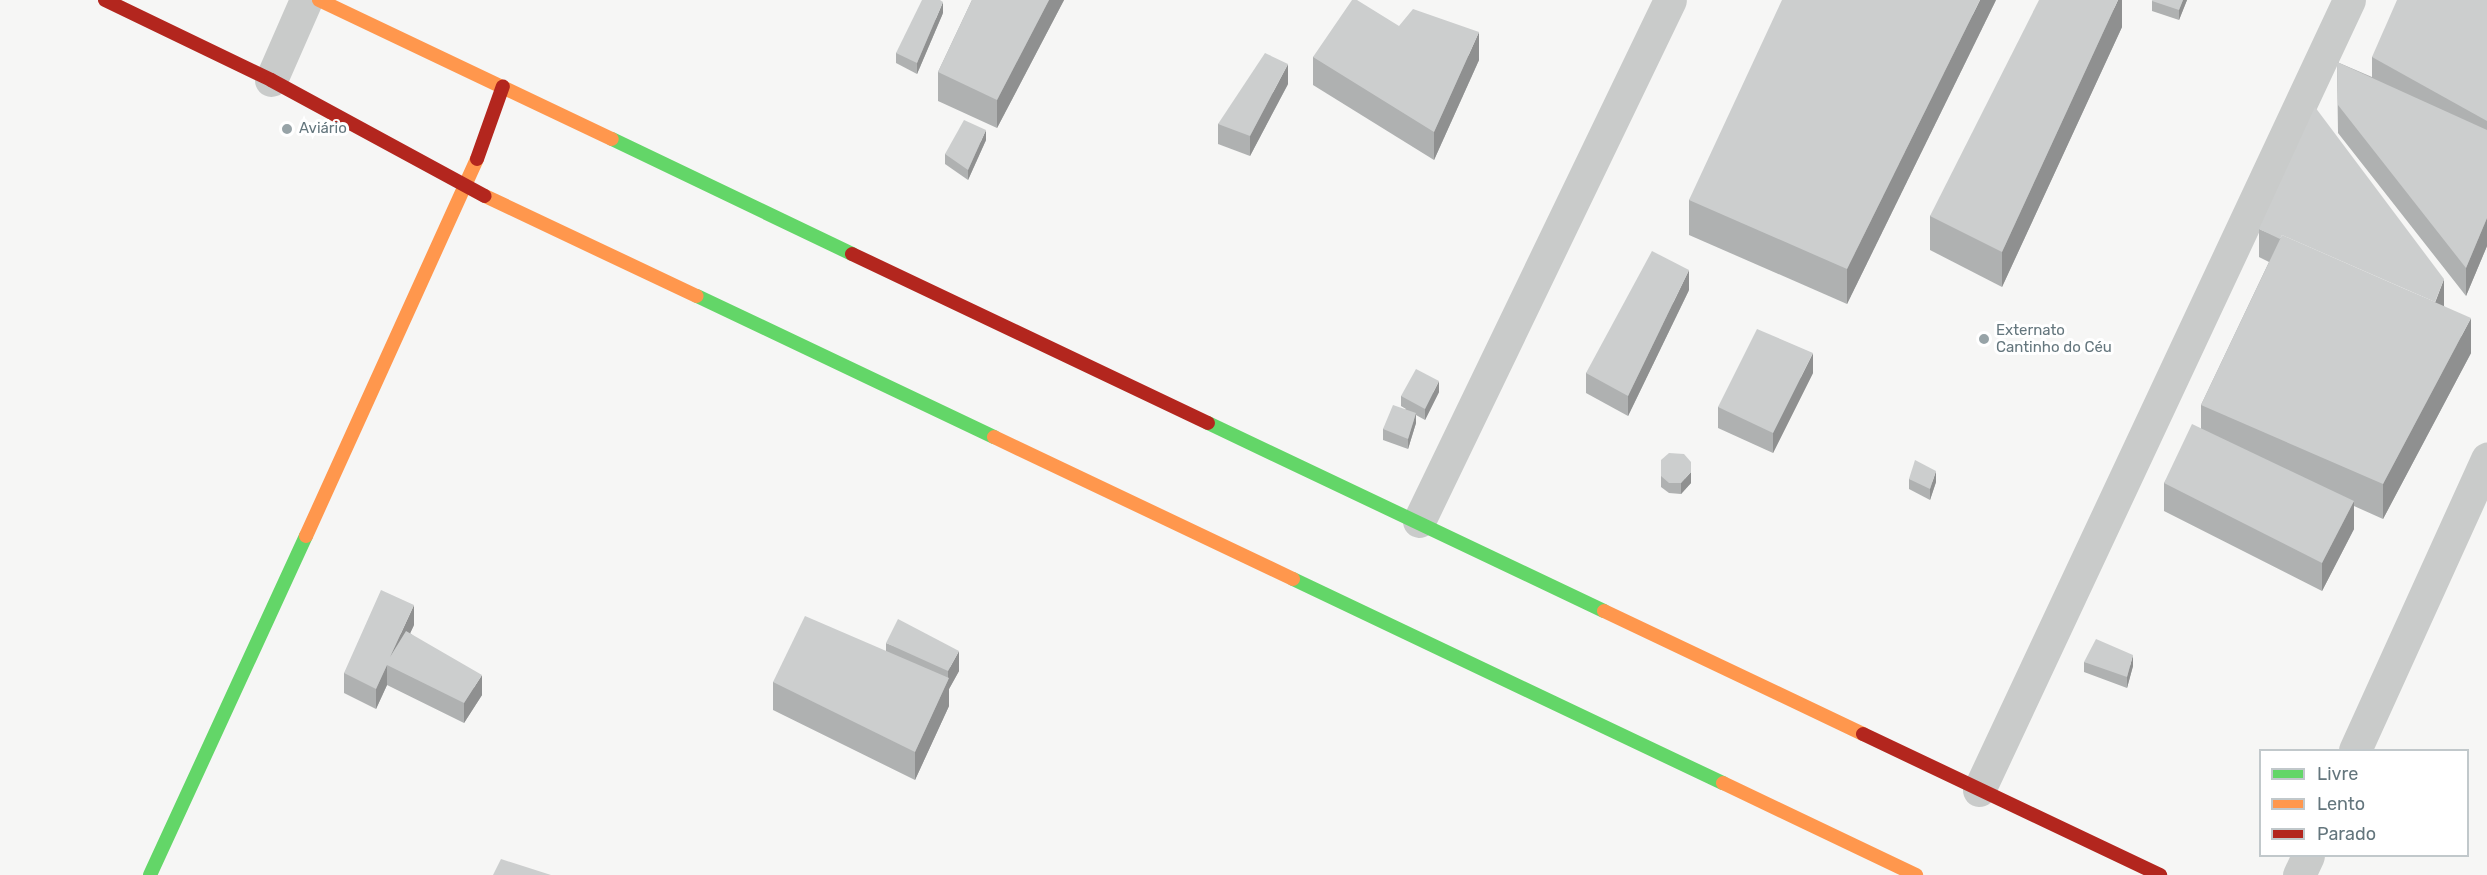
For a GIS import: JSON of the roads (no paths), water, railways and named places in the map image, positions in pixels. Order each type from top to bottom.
[{"type":"main road","points":[[105,0],[271,80],[467,187],[1916,875]]},
{"type":"main road","points":[[319,0],[2160,875]]},
{"type":"main road","points":[[150,875],[467,187],[503,86]]},
{"type":"street","points":[[271,80],[306,0]]},
{"type":"street","points":[[1419,521],[1670,0]]},
{"type":"street","points":[[1979,790],[2349,0]]},
{"type":"street","points":[[2355,749],[2487,459]]},
{"type":"street","points":[[2299,875],[2306,857]]},
{"type":"place","name":"Aviário","points":[[287,129]]},
{"type":"place","name":"Externato Cantinho do Céu","points":[[1984,339]]}]
